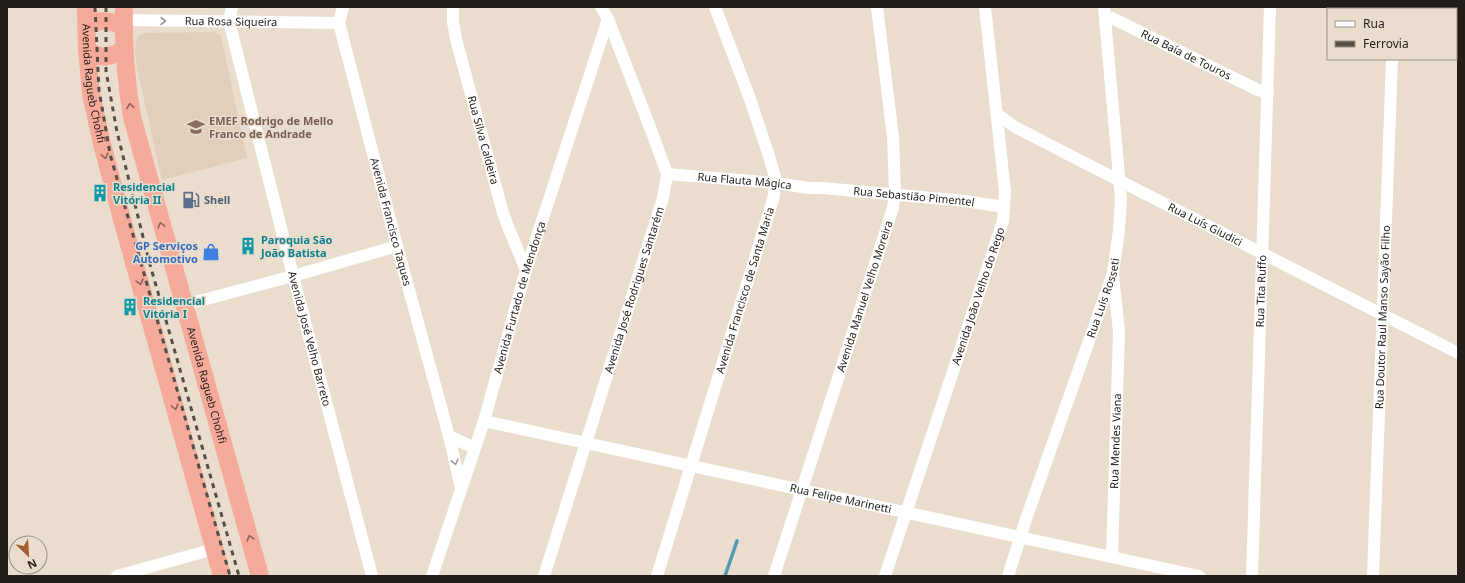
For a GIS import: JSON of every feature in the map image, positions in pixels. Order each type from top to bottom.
[{"type":"highway","name":"Avenida Ragueb Chohfi","points":[[86,7],[87,49],[91,94],[102,144],[222,576]]},
{"type":"highway","name":"Avenida Ragueb Chohfi","points":[[124,18],[124,50],[127,89],[132,117],[260,576]]},
{"type":"highway","points":[[86,25],[102,20],[112,21],[124,18]]},
{"type":"highway","points":[[87,49],[92,53],[103,57],[116,55],[124,50]]},
{"type":"street","name":"Avenida José Velho Barreto","points":[[232,7],[229,21],[293,276],[372,576]]},
{"type":"street","name":"Avenida Francisco Taques","points":[[343,7],[339,23],[397,246],[449,436],[461,488]]},
{"type":"street","name":"Rua Silva Caldeira","points":[[453,7],[453,22],[456,39],[503,213],[514,244],[526,270]]},
{"type":"street","name":"Avenida José Rodrigues Santarém","points":[[544,576],[663,198],[667,174],[608,19],[601,7]]},
{"type":"street","name":"Avenida Francisco de Santa Maria","points":[[657,576],[774,196],[775,177],[769,156],[750,99],[715,7]]},
{"type":"street","name":"Avenida Manuel Velho Moreira","points":[[774,576],[893,208],[895,194],[893,137],[877,7]]},
{"type":"street","name":"Avenida João Velho do Rego","points":[[885,576],[1000,228],[1004,207],[1005,192],[985,7]]},
{"type":"street","name":"Rua Tita Ruffo","points":[[1252,576],[1270,7]]},
{"type":"street","name":"Rua Baía de Touros","points":[[1104,11],[1112,18],[1258,90],[1268,93]]},
{"type":"street","name":"Rua Luís Rosseti","points":[[1008,576],[1094,323],[1113,273],[1119,230],[1121,199],[1104,11]]},
{"type":"street","name":"Rua Rosa Siqueira","points":[[124,18],[339,23]]},
{"type":"street","name":"Avenida Furtado de Mendonça","points":[[432,576],[484,421],[526,270],[608,19]]},
{"type":"street","name":"Rua Doutor Raul Manso Sayão Filho","points":[[1373,576],[1392,60]]},
{"type":"street","name":"Rua Luís Giudici","points":[[997,114],[1015,127],[1458,353]]},
{"type":"street","name":"Rua Flauta Mágica","points":[[667,174],[809,188],[823,188]]},
{"type":"street","name":"Rua Sebastião Pimentel","points":[[823,188],[965,201],[1004,207]]},
{"type":"street","points":[[184,305],[397,246]]},
{"type":"street","name":"Rua Mendes Viana","points":[[1112,558],[1119,324],[1113,273]]},
{"type":"street","points":[[1094,323],[1107,318],[1119,324]]},
{"type":"street","name":"Rua Felipe Marinetti","points":[[484,421],[1199,576]]},
{"type":"street","points":[[449,436],[470,446],[475,446]]},
{"type":"street","points":[[117,576],[214,549]]},
{"type":"shaded area","name":"EMEF Rodrigo de Mello Franco de Andrade","points":[[215,32],[221,36],[247,158],[162,180],[137,68],[135,51],[137,36],[144,33]]},
{"type":"waterway","points":[[725,576],[737,541]]},
{"type":"railway","points":[[95,7],[99,90],[110,154],[230,576]]},
{"type":"railway","points":[[106,7],[106,71],[117,132],[149,261],[239,576]]},
{"type":"place","name":"EMEF Rodrigo de Mello Franco de Andrade","points":[[196,127]]},
{"type":"place","name":"Residencial Vitória II","points":[[100,193]]},
{"type":"place","name":"Shell","points":[[191,200]]},
{"type":"place","name":"Paroquia São João Batista","points":[[248,246]]},
{"type":"place","name":"GP Serviços Automotivo","points":[[211,252]]},
{"type":"place","name":"Residencial Vitória I","points":[[130,307]]}]
